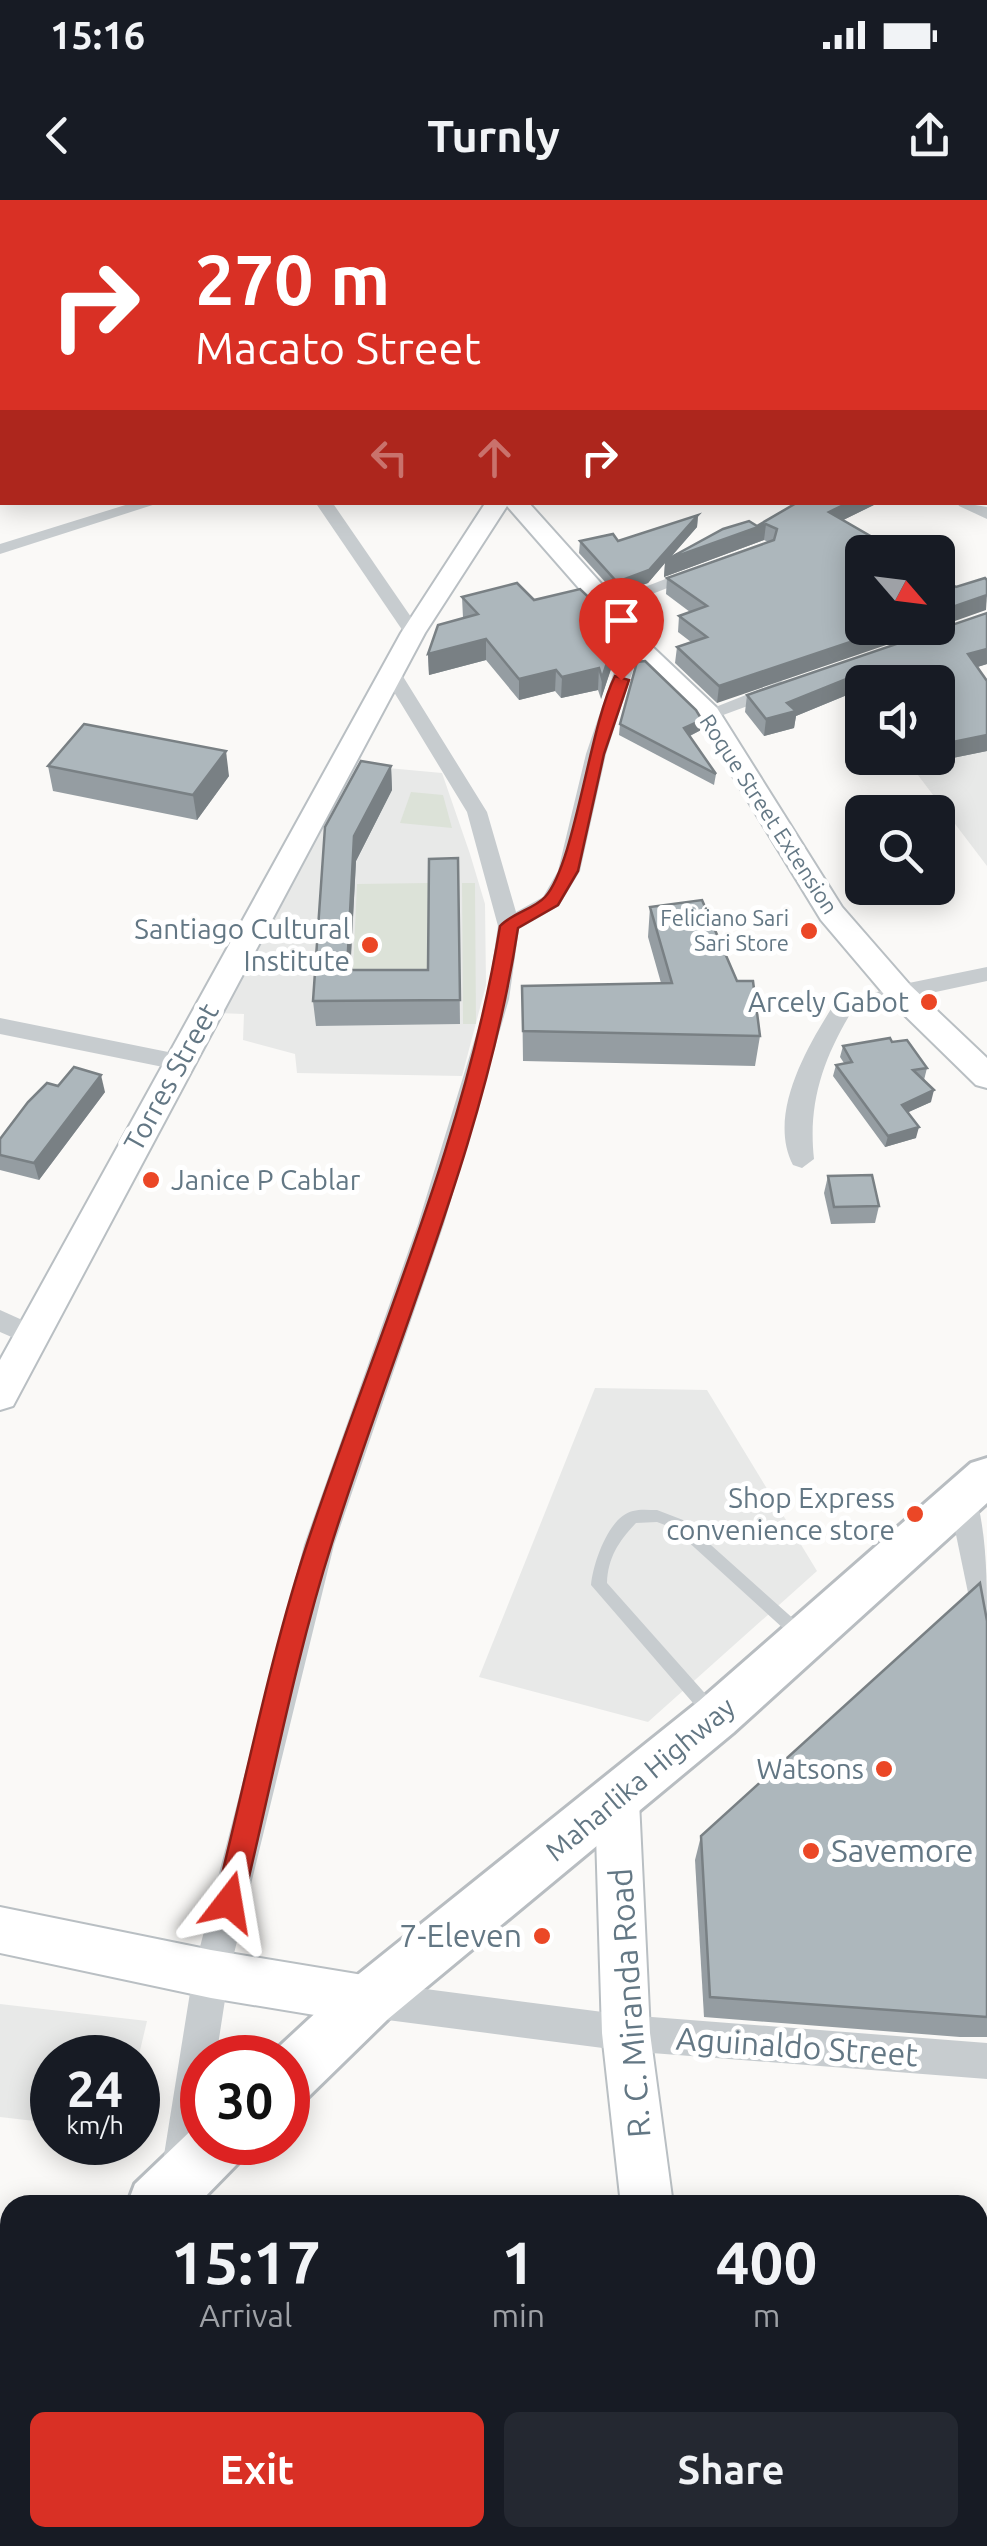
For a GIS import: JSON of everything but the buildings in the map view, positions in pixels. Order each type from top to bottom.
[{"type":"main road","name":"Maharlika Highway","points":[[310,2057],[369,2000],[716,1717],[975,1486]]},
{"type":"main road","points":[[172,2195],[198,2165]]},
{"type":"street","points":[[0,549],[144,505]]},
{"type":"street","points":[[326,505],[413,633]]},
{"type":"street","name":"Torres Street","points":[[0,1395],[413,633],[496,505]]},
{"type":"street","name":"Roque Street Extension","points":[[517,505],[607,605],[633,642],[708,714],[832,913],[900,992],[987,1077]]},
{"type":"street","points":[[607,605],[712,568]]},
{"type":"street","points":[[509,926],[552,901],[569,871],[596,754],[633,642]]},
{"type":"street","points":[[170,2195],[211,1974],[319,1546],[432,1224],[498,998],[509,926],[477,812],[392,674]]},
{"type":"street","points":[[708,714],[809,678]]},
{"type":"street","points":[[802,1159],[799,1128],[810,1060],[841,1011],[900,992],[987,974]]},
{"type":"street","points":[[0,1026],[178,1062]]},
{"type":"street","points":[[0,1320],[30,1336]]},
{"type":"street","points":[[975,1486],[987,1612]]},
{"type":"street","name":"R. C. Miranda Road","points":[[617,1801],[626,2033],[646,2195]]},
{"type":"street","points":[[0,1930],[211,1974],[369,2000]]},
{"type":"street","name":"Aguinaldo Street","points":[[369,2000],[626,2033],[987,2062]]},
{"type":"lane","points":[[716,1717],[599,1585],[599,1562],[604,1551],[632,1517],[657,1516],[678,1524],[805,1638]]},
{"type":"shaded area","points":[[971,672],[987,691],[987,866],[955,824],[955,795],[933,795],[918,775],[955,775],[955,677]]},
{"type":"shaded area","name":"Santiago Cultural Institute","points":[[355,765],[442,773],[470,854],[485,904],[486,985],[462,1076],[297,1073],[295,1054],[243,1040],[244,1014],[217,1013]]},
{"type":"shaded area","points":[[411,792],[443,795],[452,828],[400,823]]},
{"type":"shaded area","points":[[428,883],[427,992],[352,993],[357,884]]},
{"type":"shaded area","points":[[462,883],[475,883],[476,1024],[463,1024]]},
{"type":"shaded area","points":[[595,1388],[707,1390],[817,1571],[648,1722],[479,1677]]},
{"type":"shaded area","points":[[0,2004],[147,2021],[144,2035],[30,2035],[30,2120],[0,2117]]},
{"type":"place","name":"Feliciano Sari Sari Store","points":[[809,931]]},
{"type":"place","name":"Santiago Cultural Institute","points":[[370,945]]},
{"type":"place","name":"Arcely Gabot","points":[[929,1002]]},
{"type":"place","name":"Janice P Cablar","points":[[151,1180]]},
{"type":"place","name":"Shop Express convenience store","points":[[915,1514]]},
{"type":"place","name":"Watsons","points":[[884,1769]]},
{"type":"place","name":"Savemore","points":[[811,1851]]},
{"type":"place","name":"7-Eleven","points":[[542,1936]]},
{"type":"route","points":[[229,1902],[319,1546],[432,1224],[498,998],[509,926],[552,901],[569,871],[596,754],[621,680]]}]
